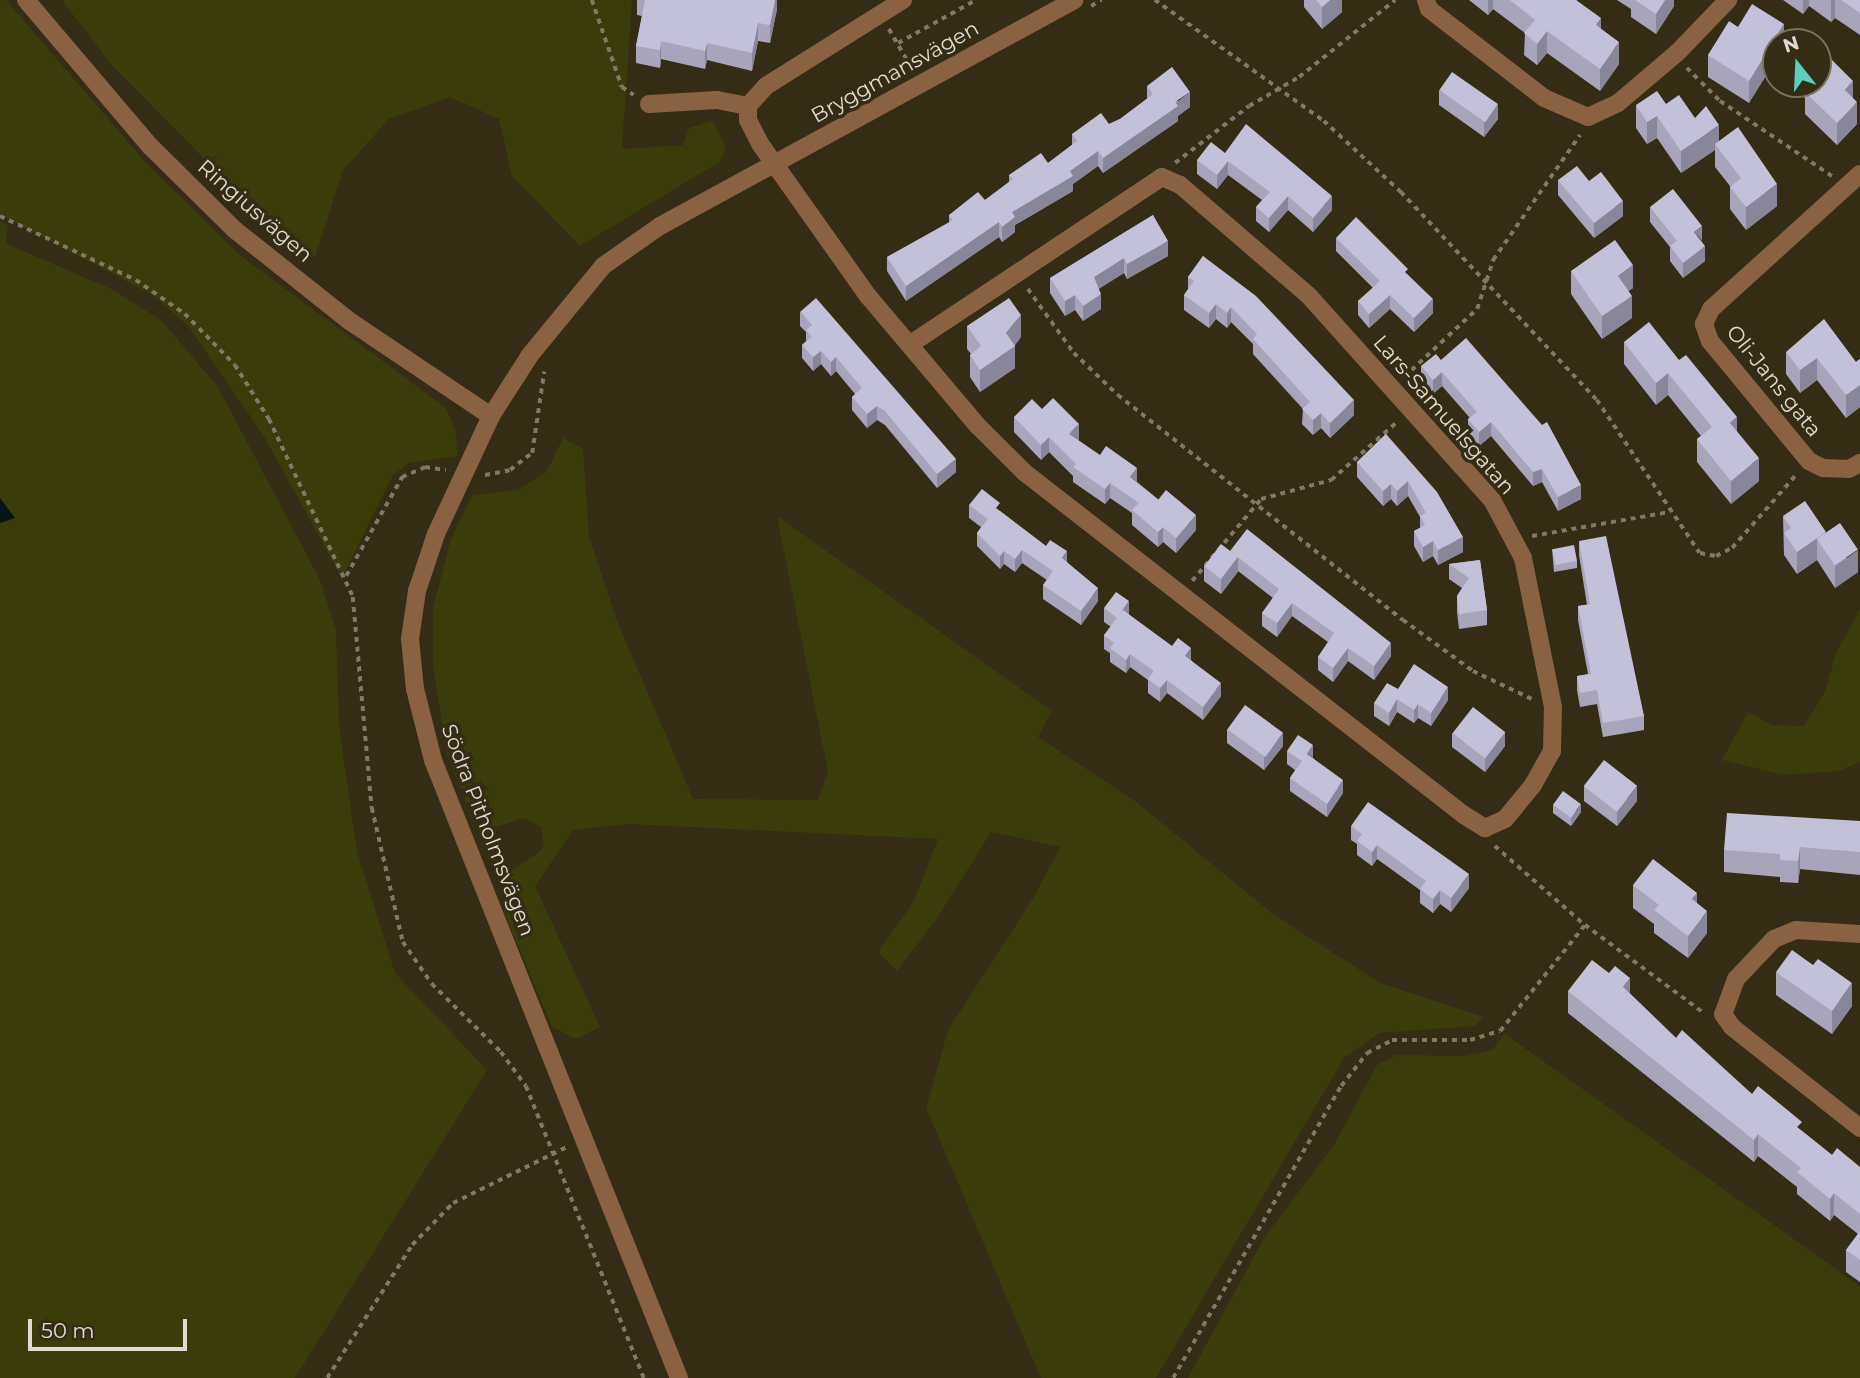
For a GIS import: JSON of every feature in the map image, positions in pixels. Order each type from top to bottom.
[{"type":"street","name":"Ringiusvägen","points":[[26,0],[150,146],[235,230],[348,320],[491,416]]},
{"type":"street","points":[[903,0],[766,86],[748,106],[748,120],[773,164],[829,247],[978,426],[1024,472],[1180,596],[1485,828]]},
{"type":"street","points":[[1426,0],[1429,9],[1544,98],[1584,116],[1602,114],[1677,52],[1728,0]]},
{"type":"street","name":"Bryggmansvägen","points":[[773,164],[921,84],[1082,3]]},
{"type":"street","points":[[649,104],[717,100],[748,106]]},
{"type":"street","name":"Södra Pitholmsvägen","points":[[679,1378],[433,760],[415,689],[410,639],[417,591],[463,473],[491,416],[530,355],[603,267],[660,226],[773,164]]},
{"type":"street","points":[[911,344],[1015,271],[1162,177]]},
{"type":"street","name":"Lars-Samuelsgatan","points":[[1162,177],[1180,185],[1308,295],[1492,500],[1523,558],[1553,707],[1552,751],[1533,785],[1505,819],[1485,828]]},
{"type":"street","name":"Oli-Jans gata","points":[[1854,180],[1711,309],[1704,324],[1710,341],[1810,461],[1823,468],[1849,469],[1860,463]]},
{"type":"street","points":[[1860,934],[1796,930],[1774,939],[1736,979],[1723,1014],[1732,1027],[1860,1128]]},
{"type":"path","points":[[592,0],[622,87],[649,104]]},
{"type":"path","points":[[898,43],[976,0]]},
{"type":"path","points":[[1082,3],[1101,0]]},
{"type":"path","points":[[1155,0],[1280,88],[1377,169],[1597,400],[1669,512],[1700,553],[1725,553],[1810,461]]},
{"type":"path","points":[[1162,177],[1194,144],[1280,88],[1395,0]]},
{"type":"path","points":[[878,17],[898,43],[921,84]]},
{"type":"path","points":[[1677,52],[1720,101],[1854,180]]},
{"type":"path","points":[[1392,388],[1474,313],[1493,260],[1578,139],[1584,116]]},
{"type":"path","points":[[0,216],[136,280],[184,314],[217,344],[269,419],[346,577],[359,636],[372,808],[403,942],[432,984],[517,1071],[555,1153],[644,1378]]},
{"type":"path","points":[[1015,271],[1068,345],[1095,375],[1255,504],[1473,671],[1553,707]]},
{"type":"path","points":[[346,577],[402,477],[425,467],[463,473],[499,474],[532,453],[547,364]]},
{"type":"path","points":[[1180,596],[1255,504],[1284,490],[1331,480],[1412,409]]},
{"type":"path","points":[[1513,540],[1669,512]]},
{"type":"path","points":[[1485,828],[1494,845],[1585,925],[1692,1008],[1723,1014]]},
{"type":"path","points":[[1173,1378],[1341,1086],[1367,1053],[1392,1040],[1470,1040],[1500,1031],[1585,925]]},
{"type":"path","points":[[327,1378],[412,1245],[453,1203],[585,1139]]},
{"type":"shaded area","points":[[0,0],[6,0],[147,164],[240,255],[446,408],[455,429],[458,456],[409,463],[393,475],[342,578],[265,438],[189,327],[153,295],[0,215]]},
{"type":"shaded area","points":[[62,0],[632,0],[622,149],[683,145],[689,128],[713,121],[726,148],[719,162],[580,246],[512,176],[499,119],[450,97],[389,119],[343,170],[315,257],[224,179],[109,62]]},
{"type":"shaded area","points":[[0,221],[8,226],[5,243],[111,289],[161,320],[218,387],[320,580],[336,631],[339,726],[357,852],[395,973],[487,1070],[295,1378],[0,1378],[0,523],[7,522],[0,498]]},
{"type":"shaded area","points":[[563,438],[583,449],[589,536],[617,621],[693,799],[818,800],[828,772],[777,516],[1052,711],[1038,737],[1135,801],[1273,914],[1380,983],[1484,1017],[1474,1026],[1379,1033],[1344,1058],[1156,1378],[1041,1378],[926,1108],[948,1030],[1034,897],[1060,847],[991,832],[936,920],[897,971],[878,952],[914,901],[938,839],[627,824],[573,830],[535,886],[600,1027],[576,1039],[552,1027],[504,912],[503,875],[537,854],[544,846],[541,827],[524,818],[490,829],[473,820],[447,754],[433,667],[433,608],[451,539],[473,495],[518,490],[547,471]]},
{"type":"shaded area","points":[[0,498],[15,518],[0,523]]},
{"type":"shaded area","points":[[1860,609],[1860,762],[1838,771],[1784,775],[1722,760],[1748,712],[1772,725],[1804,726],[1825,692],[1836,653]]},
{"type":"shaded area","points":[[1505,1034],[1860,1286],[1860,1378],[1188,1378],[1266,1235],[1335,1143],[1377,1065],[1396,1055],[1465,1056],[1492,1050]]},
{"type":"building","points":[[645,0],[775,0],[770,25],[758,23],[752,53],[707,43],[705,51],[661,41],[660,50],[636,46]]},
{"type":"building","points":[[1316,0],[1330,0],[1322,7]]},
{"type":"building","points":[[1510,0],[1576,0],[1601,18],[1596,25],[1619,42],[1600,69],[1547,31],[1537,44],[1524,33],[1535,20]]},
{"type":"building","points":[[1635,0],[1665,0],[1656,14]]},
{"type":"building","points":[[1841,0],[1860,0],[1860,13]]},
{"type":"building","points":[[1752,4],[1784,24],[1782,28],[1762,28],[1762,60],[1749,81],[1708,55],[1729,21],[1738,27]]},
{"type":"building","points":[[1832,60],[1853,81],[1845,90],[1857,102],[1837,123],[1811,98],[1832,98]]},
{"type":"building","points":[[1172,67],[1190,92],[1175,102],[1178,106],[1103,158],[1098,151],[1070,171],[1073,176],[1012,212],[1015,217],[1002,227],[999,222],[906,286],[887,257],[953,220],[949,215],[978,192],[985,200],[1013,179],[1009,175],[1041,153],[1048,163],[1077,141],[1072,134],[1101,113],[1109,124],[1120,119],[1153,94],[1147,86]]},
{"type":"building","points":[[1452,72],[1498,104],[1485,122],[1439,90]]},
{"type":"building","points":[[1657,91],[1666,104],[1679,95],[1695,118],[1706,106],[1719,125],[1681,151],[1657,116],[1647,122],[1636,105]]},
{"type":"building","points":[[1246,124],[1332,196],[1313,218],[1288,196],[1269,218],[1256,207],[1270,192],[1228,161],[1217,175],[1197,160],[1211,142],[1225,153]]},
{"type":"building","points":[[1738,127],[1777,184],[1746,207],[1730,187],[1741,178],[1715,144]]},
{"type":"building","points":[[1577,166],[1589,181],[1601,172],[1623,201],[1594,223],[1558,180]]},
{"type":"building","points":[[1673,189],[1702,226],[1694,232],[1705,246],[1683,263],[1670,246],[1677,241],[1650,207]]},
{"type":"building","points":[[1153,215],[1168,241],[1127,264],[1124,258],[1094,277],[1101,294],[1083,306],[1075,295],[1065,301],[1050,278]]},
{"type":"building","points":[[1356,217],[1408,269],[1405,272],[1433,299],[1414,318],[1390,295],[1369,314],[1358,301],[1380,281],[1336,238]]},
{"type":"building","points":[[1615,240],[1633,265],[1618,276],[1632,296],[1602,316],[1571,271]]},
{"type":"building","points":[[1203,256],[1256,296],[1354,400],[1330,423],[1321,413],[1313,420],[1302,409],[1310,402],[1253,339],[1257,334],[1231,307],[1227,313],[1216,304],[1209,313],[1184,295],[1194,281],[1188,277]]},
{"type":"building","points":[[816,298],[956,459],[937,474],[885,411],[877,406],[867,414],[852,397],[862,388],[836,357],[831,362],[821,351],[813,357],[802,345],[812,337],[806,330],[812,325],[800,312]]},
{"type":"building","points":[[1009,298],[1021,315],[1006,333],[1015,346],[980,370],[970,355],[981,346],[967,326]]},
{"type":"building","points":[[1824,319],[1856,362],[1860,359],[1860,385],[1846,395],[1817,358],[1800,370],[1786,352]]},
{"type":"building","points":[[1649,322],[1679,360],[1686,355],[1737,417],[1730,423],[1759,458],[1731,481],[1697,439],[1712,427],[1668,373],[1656,383],[1624,342]]},
{"type":"building","points":[[1466,338],[1542,425],[1547,422],[1581,485],[1558,497],[1542,469],[1533,472],[1491,422],[1479,432],[1468,419],[1477,412],[1442,372],[1433,380],[1421,366],[1436,354],[1441,360]]},
{"type":"building","points":[[1053,398],[1079,424],[1069,434],[1100,455],[1106,446],[1137,468],[1130,477],[1158,500],[1166,490],[1196,515],[1176,538],[1163,527],[1158,532],[1132,510],[1139,503],[1110,483],[1105,489],[1073,467],[1076,464],[1049,437],[1041,445],[1014,417],[1032,399],[1042,409]]},
{"type":"building","points":[[1386,434],[1437,492],[1463,537],[1438,550],[1433,541],[1423,547],[1414,531],[1425,525],[1420,516],[1426,513],[1408,481],[1397,491],[1391,484],[1383,491],[1357,462]]},
{"type":"building","points":[[982,489],[1000,503],[996,508],[1046,546],[1050,540],[1067,551],[1062,558],[1098,588],[1081,611],[1043,585],[1053,571],[1022,550],[1015,559],[1004,551],[1000,556],[977,533],[988,519],[969,505]]},
{"type":"building","points":[[1805,501],[1826,532],[1797,552],[1784,533],[1791,528],[1783,516]]},
{"type":"building","points":[[1840,523],[1858,550],[1835,565],[1817,539]]},
{"type":"building","points":[[1247,529],[1391,643],[1374,666],[1348,648],[1333,668],[1318,657],[1334,633],[1292,603],[1277,623],[1262,613],[1279,589],[1230,551]]},
{"type":"building","points":[[1606,536],[1644,716],[1603,723],[1597,690],[1580,693],[1577,676],[1591,674],[1578,606],[1590,604],[1579,541]]},
{"type":"building","points":[[1221,544],[1238,557],[1221,579],[1204,566]]},
{"type":"building","points":[[1574,545],[1577,561],[1555,565],[1552,549]]},
{"type":"building","points":[[1480,560],[1487,610],[1459,614],[1457,596],[1469,578],[1449,564]]},
{"type":"building","points":[[1116,592],[1129,601],[1120,614],[1123,610],[1172,646],[1178,638],[1191,648],[1185,656],[1221,683],[1203,707],[1167,680],[1160,688],[1148,679],[1154,671],[1130,654],[1126,660],[1110,648],[1114,643],[1104,635],[1117,618],[1104,608]]},
{"type":"building","points":[[1414,664],[1448,687],[1431,713],[1418,704],[1414,710],[1397,699],[1389,713],[1374,703],[1387,683],[1398,689]]},
{"type":"building","points":[[1245,705],[1283,733],[1265,757],[1227,729]]},
{"type":"building","points":[[1473,707],[1505,732],[1485,758],[1453,733]]},
{"type":"building","points":[[1298,735],[1313,745],[1307,754],[1343,780],[1327,804],[1290,778],[1302,761],[1287,751]]},
{"type":"building","points":[[1604,760],[1637,786],[1617,812],[1584,786]]},
{"type":"building","points":[[1563,791],[1581,804],[1571,818],[1553,805]]},
{"type":"building","points":[[1368,802],[1469,874],[1451,898],[1440,890],[1433,899],[1420,889],[1426,881],[1377,845],[1372,852],[1357,841],[1362,834],[1351,826]]},
{"type":"building","points":[[1727,813],[1860,821],[1860,852],[1800,847],[1798,861],[1780,860],[1780,854],[1724,850]]},
{"type":"building","points":[[1653,859],[1697,893],[1692,899],[1707,911],[1688,936],[1654,910],[1659,905],[1633,885]]},
{"type":"building","points":[[1792,950],[1813,965],[1818,959],[1852,983],[1832,1011],[1776,972]]},
{"type":"building","points":[[1592,960],[1609,973],[1615,966],[1630,978],[1623,987],[1676,1038],[1682,1030],[1752,1094],[1758,1086],[1802,1122],[1797,1127],[1832,1155],[1837,1148],[1860,1167],[1860,1214],[1834,1193],[1830,1199],[1797,1172],[1801,1168],[1758,1134],[1754,1140],[1568,991]]},
{"type":"building","points":[[1860,1231],[1860,1260],[1846,1250]]}]
